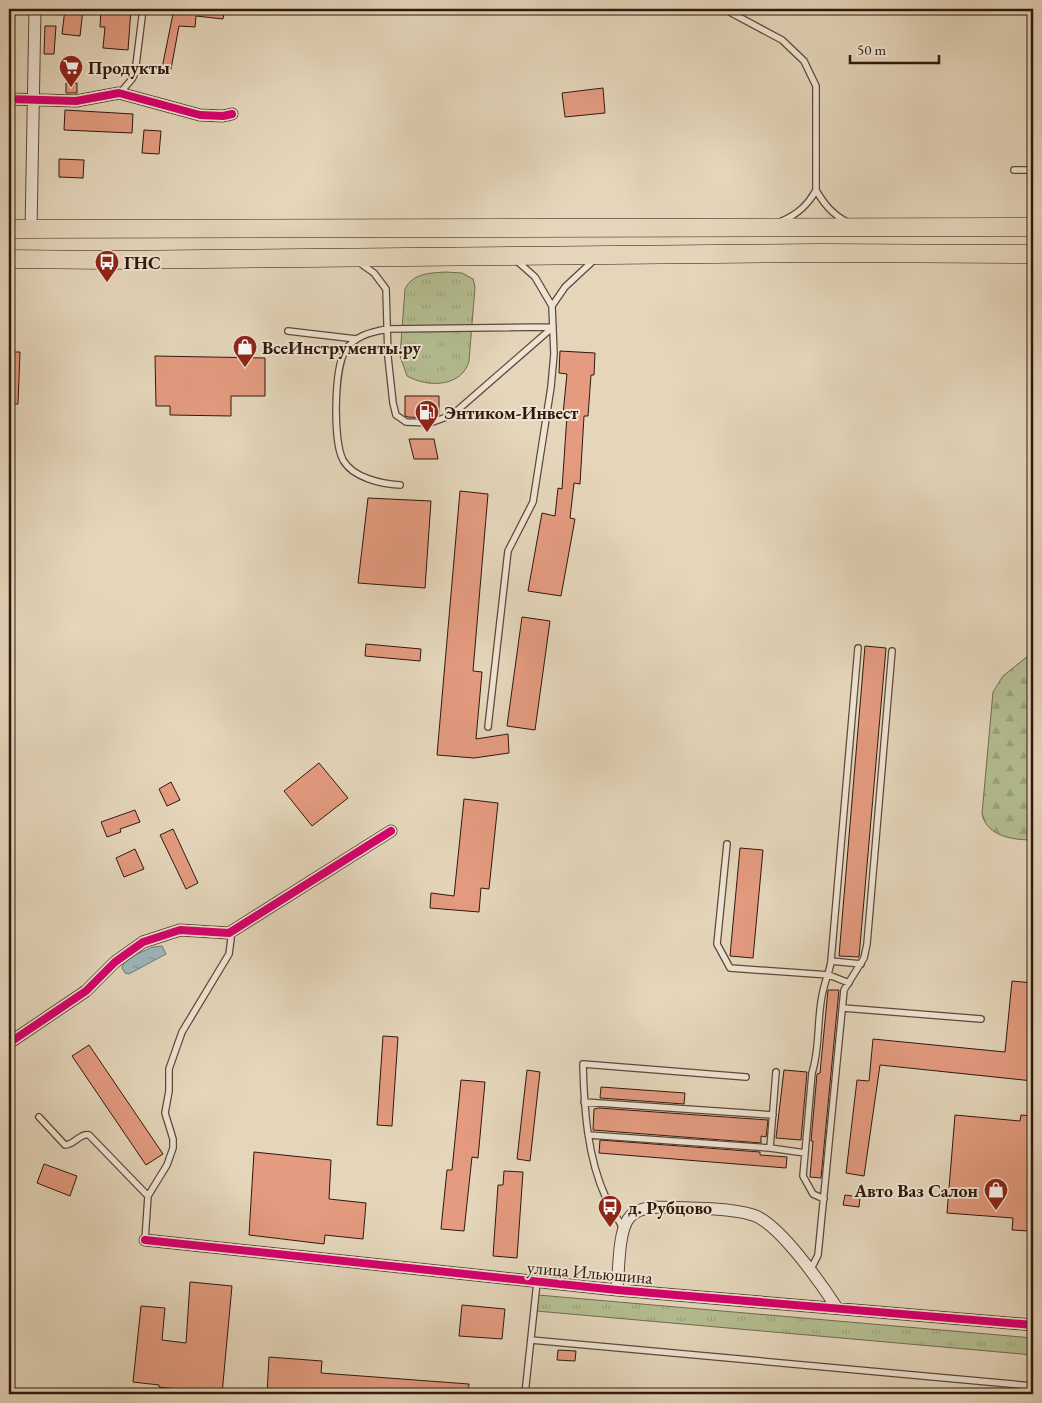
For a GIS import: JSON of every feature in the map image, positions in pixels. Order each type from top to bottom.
[{"type":"main road","points":[[9,229],[769,226],[1033,227]]},
{"type":"main road","points":[[9,259],[1033,254]]},
{"type":"street","points":[[31,230],[35,9]]},
{"type":"street","points":[[9,99],[76,101],[119,93],[200,115],[223,116],[232,114]]},
{"type":"street","points":[[9,1044],[86,990],[115,962],[143,942],[180,930],[229,933],[391,831]]},
{"type":"street","points":[[617,1290],[623,1228],[629,1218],[639,1210],[653,1207],[754,1215],[775,1230],[837,1308]]},
{"type":"street","name":"улица Ильюшина","points":[[145,1240],[617,1290],[1033,1325]]},
{"type":"lane","points":[[119,93],[132,80],[135,72],[143,9]]},
{"type":"lane","points":[[724,9],[782,40],[804,61],[816,86],[816,190],[809,203],[794,216],[769,226]]},
{"type":"lane","points":[[1014,170],[1033,170]]},
{"type":"lane","points":[[816,190],[824,204],[836,217],[854,226]]},
{"type":"lane","points":[[552,306],[579,273],[601,255]]},
{"type":"lane","points":[[488,727],[508,551],[533,502],[551,387],[554,354],[552,306],[535,277],[525,266],[508,256]]},
{"type":"lane","points":[[352,258],[374,273],[386,289],[390,381],[396,415],[406,422],[430,423],[452,414],[553,327]]},
{"type":"lane","points":[[288,331],[356,338],[371,332],[387,330],[553,327]]},
{"type":"lane","points":[[356,338],[345,351],[339,371],[337,437],[344,461],[360,475],[378,483],[400,485]]},
{"type":"lane","points":[[824,1199],[813,1194],[805,1183],[803,1176],[812,1073],[816,1059],[824,987],[829,975],[831,961],[858,648]]},
{"type":"lane","points":[[810,1272],[818,1255],[844,990],[860,964],[867,944],[892,651]]},
{"type":"lane","points":[[727,844],[718,944],[730,968],[829,975],[849,983]]},
{"type":"lane","points":[[145,1240],[148,1196],[167,1165],[173,1148],[173,1139],[165,1114],[169,1091],[169,1069],[182,1032],[229,954],[231,939],[229,933]]},
{"type":"lane","points":[[831,961],[860,964]]},
{"type":"lane","points":[[9,1000],[9,1006]]},
{"type":"lane","points":[[843,1008],[981,1019]]},
{"type":"lane","points":[[623,1228],[606,1197],[589,1135],[584,1102],[583,1064],[746,1077]]},
{"type":"lane","points":[[770,1148],[776,1072]]},
{"type":"lane","points":[[584,1102],[773,1115]]},
{"type":"lane","points":[[39,1117],[65,1145],[84,1135],[89,1135],[148,1196]]},
{"type":"lane","points":[[589,1135],[770,1148],[805,1153]]},
{"type":"lane","points":[[525,1394],[537,1282]]},
{"type":"lane","points":[[531,1340],[1033,1386]]},
{"type":"green space","points":[[446,272],[462,273],[473,279],[475,287],[469,361],[465,370],[452,380],[434,383],[415,380],[407,376],[400,356],[405,289],[417,277]]},
{"type":"green space","points":[[1033,652],[1033,840],[1002,836],[989,828],[982,814],[993,692],[1003,676]]},
{"type":"green space","points":[[538,1295],[1033,1338],[1033,1355],[536,1311]]},
{"type":"water","points":[[162,946],[166,954],[129,974],[125,973],[122,968],[125,959],[153,947]]},
{"type":"building","points":[[65,9],[83,10],[80,36],[62,34]]},
{"type":"building","points":[[101,9],[131,9],[128,50],[103,48],[105,27],[100,27]]},
{"type":"building","points":[[174,9],[225,9],[223,19],[196,16],[195,27],[179,26],[171,69],[162,68]]},
{"type":"building","points":[[45,26],[56,26],[54,54],[44,54]]},
{"type":"building","name":"Продукты","points":[[66,83],[77,83],[77,93],[66,93]]},
{"type":"building","points":[[603,88],[605,113],[565,117],[562,93]]},
{"type":"building","points":[[65,110],[133,114],[132,133],[64,130]]},
{"type":"building","points":[[144,130],[161,131],[159,154],[142,153]]},
{"type":"building","points":[[59,159],[84,160],[83,178],[59,177]]},
{"type":"building","points":[[560,351],[595,353],[594,375],[591,375],[588,416],[584,416],[580,484],[574,483],[570,518],[575,519],[561,596],[528,591],[542,513],[555,516],[558,488],[562,489],[567,415],[563,414],[567,374],[559,373]]},
{"type":"building","points":[[9,352],[20,352],[18,404],[9,404]]},
{"type":"building","points":[[155,356],[265,358],[265,396],[231,396],[231,416],[170,415],[170,406],[156,406]]},
{"type":"building","points":[[405,396],[439,396],[439,415],[429,418],[405,416]]},
{"type":"building","points":[[409,439],[434,439],[438,459],[414,459]]},
{"type":"building","points":[[460,491],[488,494],[473,671],[482,672],[476,739],[508,734],[509,753],[474,758],[437,755]]},
{"type":"building","points":[[368,498],[431,501],[425,588],[358,583]]},
{"type":"building","points":[[522,617],[550,621],[535,730],[507,726]]},
{"type":"building","points":[[366,644],[421,649],[420,661],[365,656]]},
{"type":"building","points":[[865,646],[886,648],[859,957],[839,956]]},
{"type":"building","points":[[319,763],[348,798],[312,826],[284,791]]},
{"type":"building","points":[[171,782],[180,800],[167,806],[159,789]]},
{"type":"building","points":[[464,799],[498,803],[489,889],[481,888],[479,912],[430,908],[431,893],[454,896]]},
{"type":"building","points":[[135,810],[140,822],[120,829],[121,832],[107,837],[101,822]]},
{"type":"building","points":[[173,829],[198,883],[186,889],[160,835]]},
{"type":"building","points":[[740,848],[763,850],[753,958],[730,956]]},
{"type":"building","points":[[135,849],[144,869],[124,877],[116,858]]},
{"type":"building","points":[[1012,981],[1033,983],[1033,1081],[880,1065],[864,1176],[846,1173],[857,1080],[869,1081],[873,1039],[1005,1052]]},
{"type":"building","points":[[828,990],[839,990],[821,1178],[810,1177],[813,1141],[811,1141],[817,1074],[820,1073]]},
{"type":"building","points":[[383,1036],[398,1037],[392,1126],[377,1125]]},
{"type":"building","points":[[89,1045],[163,1154],[146,1165],[72,1056]]},
{"type":"building","points":[[527,1070],[540,1072],[530,1161],[517,1159]]},
{"type":"building","points":[[784,1070],[807,1072],[801,1140],[776,1138]]},
{"type":"building","points":[[461,1080],[485,1082],[478,1158],[472,1157],[464,1231],[441,1229],[447,1170],[452,1170]]},
{"type":"building","points":[[601,1087],[685,1093],[684,1104],[600,1098]]},
{"type":"building","points":[[594,1109],[768,1120],[766,1137],[761,1136],[761,1143],[593,1130]]},
{"type":"building","points":[[955,1115],[1020,1121],[1021,1115],[1033,1116],[1033,1184],[1029,1231],[1012,1230],[1013,1218],[947,1213]]},
{"type":"building","points":[[600,1140],[760,1152],[760,1155],[787,1157],[786,1168],[599,1153]]},
{"type":"building","points":[[254,1152],[331,1160],[329,1199],[366,1203],[363,1239],[325,1235],[324,1244],[249,1235]]},
{"type":"building","points":[[44,1164],[77,1176],[70,1196],[37,1183]]},
{"type":"building","points":[[504,1171],[523,1172],[517,1258],[493,1256],[498,1185],[503,1185]]},
{"type":"building","points":[[845,1195],[860,1197],[859,1207],[843,1205]]},
{"type":"building","points":[[190,1282],[232,1286],[222,1394],[133,1382],[141,1306],[165,1308],[162,1340],[186,1343]]},
{"type":"building","points":[[462,1305],[505,1309],[502,1339],[459,1336]]},
{"type":"building","points":[[558,1350],[576,1351],[575,1361],[557,1360]]},
{"type":"building","points":[[269,1357],[322,1361],[321,1373],[469,1384],[468,1394],[267,1394]]},
{"type":"cycle path","points":[[9,99],[76,101],[119,93],[200,115],[223,116],[232,114]]},
{"type":"cycle path","points":[[9,1043],[86,991],[115,962],[143,942],[180,930],[229,933],[391,831]]},
{"type":"cycle path","points":[[145,1240],[617,1290],[1033,1325]]},
{"type":"place","name":"Продукты","points":[[71,88]]},
{"type":"place","name":"ГНС","points":[[107,283]]},
{"type":"place","name":"ВсеИнструменты.ру","points":[[245,368]]},
{"type":"place","name":"Энтиком-Инвест","points":[[427,433]]},
{"type":"place","name":"Авто Ваз Салон","points":[[996,1211]]},
{"type":"place","name":"д. Рубцово","points":[[610,1228]]}]
